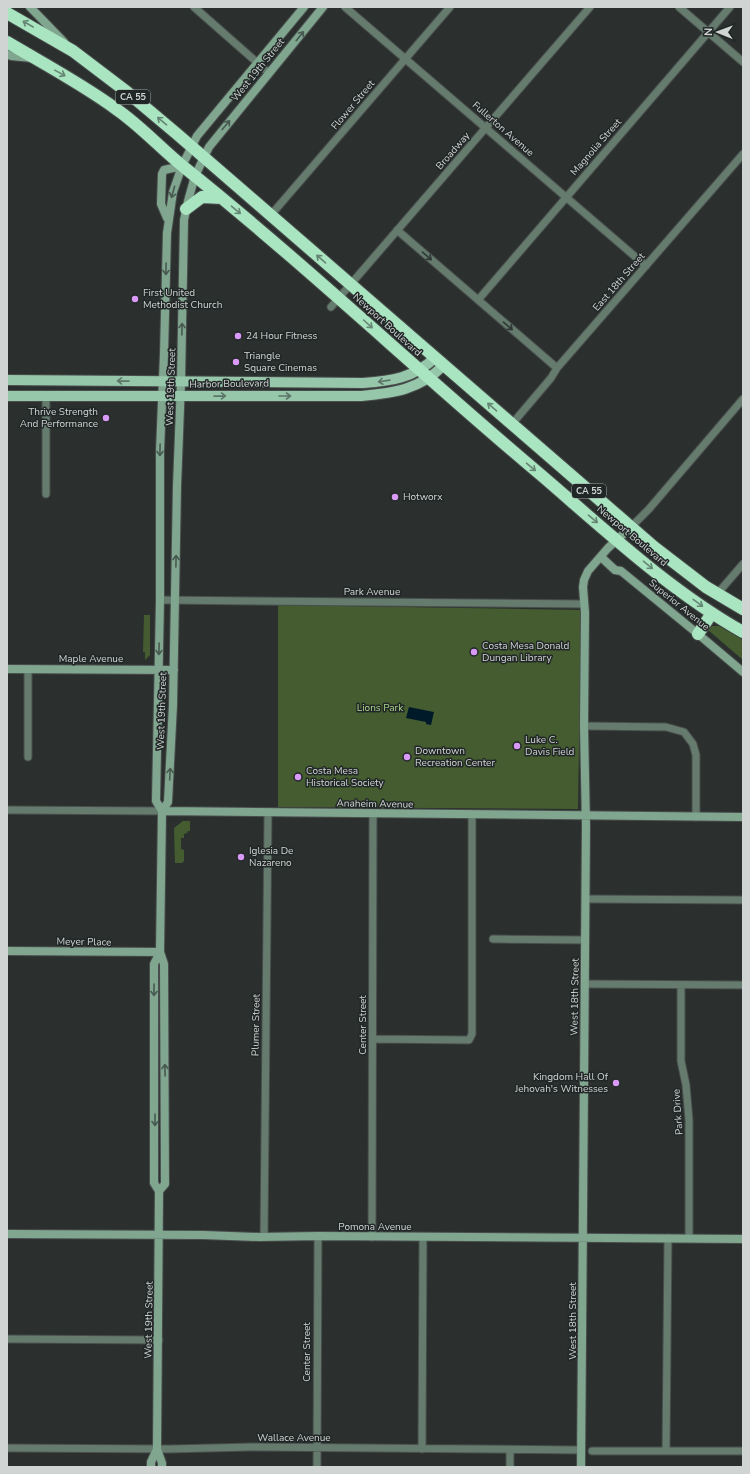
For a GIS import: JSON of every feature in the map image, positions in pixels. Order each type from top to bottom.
[{"type":"highway","name":"CA 55","points":[[7,13],[73,51]]},
{"type":"highway","name":"CA 55","points":[[7,42],[34,58]]},
{"type":"highway","name":"Newport Boulevard","points":[[73,51],[127,92],[191,146],[631,528],[680,568],[717,594],[743,609]]},
{"type":"highway","name":"Newport Boulevard","points":[[34,58],[70,78],[118,110],[339,298],[429,379],[617,540],[663,577],[712,613],[743,632]]},
{"type":"highway","points":[[186,209],[202,197],[222,198]]},
{"type":"highway","points":[[698,634],[712,613]]},
{"type":"main road","name":"Harbor Boulevard","points":[[7,380],[363,383],[408,376],[439,362]]},
{"type":"main road","name":"Harbor Boulevard","points":[[7,396],[366,396],[399,391],[414,386],[429,379],[439,362]]},
{"type":"street","name":"Newport Boulevard","points":[[30,7],[73,51]]},
{"type":"street","points":[[194,7],[269,73]]},
{"type":"street","name":"West 19th Street","points":[[162,1467],[157,1449],[159,1191],[154,1183],[154,964],[160,952],[162,811],[156,801],[160,600],[160,451],[168,219],[173,192],[191,146],[202,130],[304,7]]},
{"type":"street","name":"West 19th Street","points":[[162,811],[168,802],[174,670],[177,486],[182,382],[183,251],[186,209],[195,176],[203,157],[218,135],[322,7]]},
{"type":"street","name":"Fullerton Avenue","points":[[345,7],[646,266]]},
{"type":"street","name":"Flower Street","points":[[270,216],[450,7]]},
{"type":"street","name":"Broadway","points":[[331,308],[590,7]]},
{"type":"street","points":[[679,7],[743,62]]},
{"type":"street","name":"Magnolia Street","points":[[478,300],[730,7]]},
{"type":"street","name":"Newport Boulevard","points":[[7,54],[12,56],[34,58]]},
{"type":"street","name":"East 18th Street","points":[[512,424],[551,378],[557,368],[743,154]]},
{"type":"street","points":[[168,219],[161,204],[162,174],[164,170],[182,166]]},
{"type":"street","points":[[397,230],[557,368]]},
{"type":"street","points":[[46,396],[46,494]]},
{"type":"street","points":[[631,528],[743,400]]},
{"type":"street","name":"West 18th Street","points":[[581,1467],[586,899],[584,726],[585,613],[582,594],[584,580],[588,572],[617,540],[631,528]]},
{"type":"street","name":"Superior Avenue","points":[[601,557],[615,570],[621,571],[743,672]]},
{"type":"street","points":[[717,594],[743,564]]},
{"type":"street","name":"Park Avenue","points":[[160,600],[584,604]]},
{"type":"street","name":"Maple Avenue","points":[[7,669],[174,670]]},
{"type":"street","points":[[28,669],[28,757]]},
{"type":"street","points":[[584,726],[666,727],[684,732],[693,744],[696,755],[696,817]]},
{"type":"street","name":"Anaheim Avenue","points":[[7,810],[743,817]]},
{"type":"street","name":"Plumer Street","points":[[264,1237],[268,813]]},
{"type":"street","name":"Center Street","points":[[372,1237],[373,814]]},
{"type":"street","points":[[373,1039],[469,1040],[472,1034],[472,815]]},
{"type":"street","points":[[586,899],[743,900]]},
{"type":"street","points":[[493,939],[585,940]]},
{"type":"street","name":"Meyer Place","points":[[7,951],[160,952]]},
{"type":"street","points":[[585,984],[743,985]]},
{"type":"street","name":"Park Drive","points":[[681,985],[680,1062],[686,1085],[689,1120],[689,1238]]},
{"type":"street","name":"Pomona Avenue","points":[[7,1234],[264,1237],[318,1236],[743,1239]]},
{"type":"street","name":"Center Street","points":[[316,1467],[318,1236]]},
{"type":"street","points":[[422,1449],[423,1237]]},
{"type":"street","points":[[666,1451],[668,1238]]},
{"type":"street","points":[[7,1339],[159,1340]]},
{"type":"street","name":"Wallace Avenue","points":[[7,1448],[581,1450]]},
{"type":"street","name":"West 19th Street","points":[[151,1467],[151,1462],[157,1449]]},
{"type":"street","points":[[510,1450],[510,1467]]},
{"type":"street","points":[[592,1451],[743,1451]]},
{"type":"green space","name":"Lions Park","points":[[278,605],[581,610],[578,809],[278,807]]},
{"type":"green space","points":[[144,615],[150,615],[150,655],[145,660],[145,652],[143,652]]},
{"type":"green space","points":[[712,626],[719,626],[743,640],[743,660],[708,630]]},
{"type":"green space","points":[[183,821],[190,821],[190,831],[184,834],[184,838],[181,838],[181,849],[184,850],[184,861],[182,863],[175,863],[174,828]]},
{"type":"water","points":[[409,707],[434,712],[431,725],[426,724],[426,722],[406,718]]},
{"type":"place","name":"First United Methodist Church","points":[[135,299]]},
{"type":"place","name":"24 Hour Fitness","points":[[238,336]]},
{"type":"place","name":"Triangle Square Cinemas","points":[[236,362]]},
{"type":"place","name":"Thrive Strength And Performance","points":[[106,418]]},
{"type":"place","name":"Hotworx","points":[[395,497]]},
{"type":"place","name":"Costa Mesa Donald Dungan Library","points":[[474,652]]},
{"type":"place","name":"Luke C. Davis Field","points":[[517,746]]},
{"type":"place","name":"Downtown Recreation Center","points":[[407,757]]},
{"type":"place","name":"Costa Mesa Historical Society","points":[[298,777]]},
{"type":"place","name":"Iglesia De Nazareno","points":[[241,857]]},
{"type":"place","name":"Kingdom Hall Of Jehovah's Witnesses","points":[[616,1083]]}]
